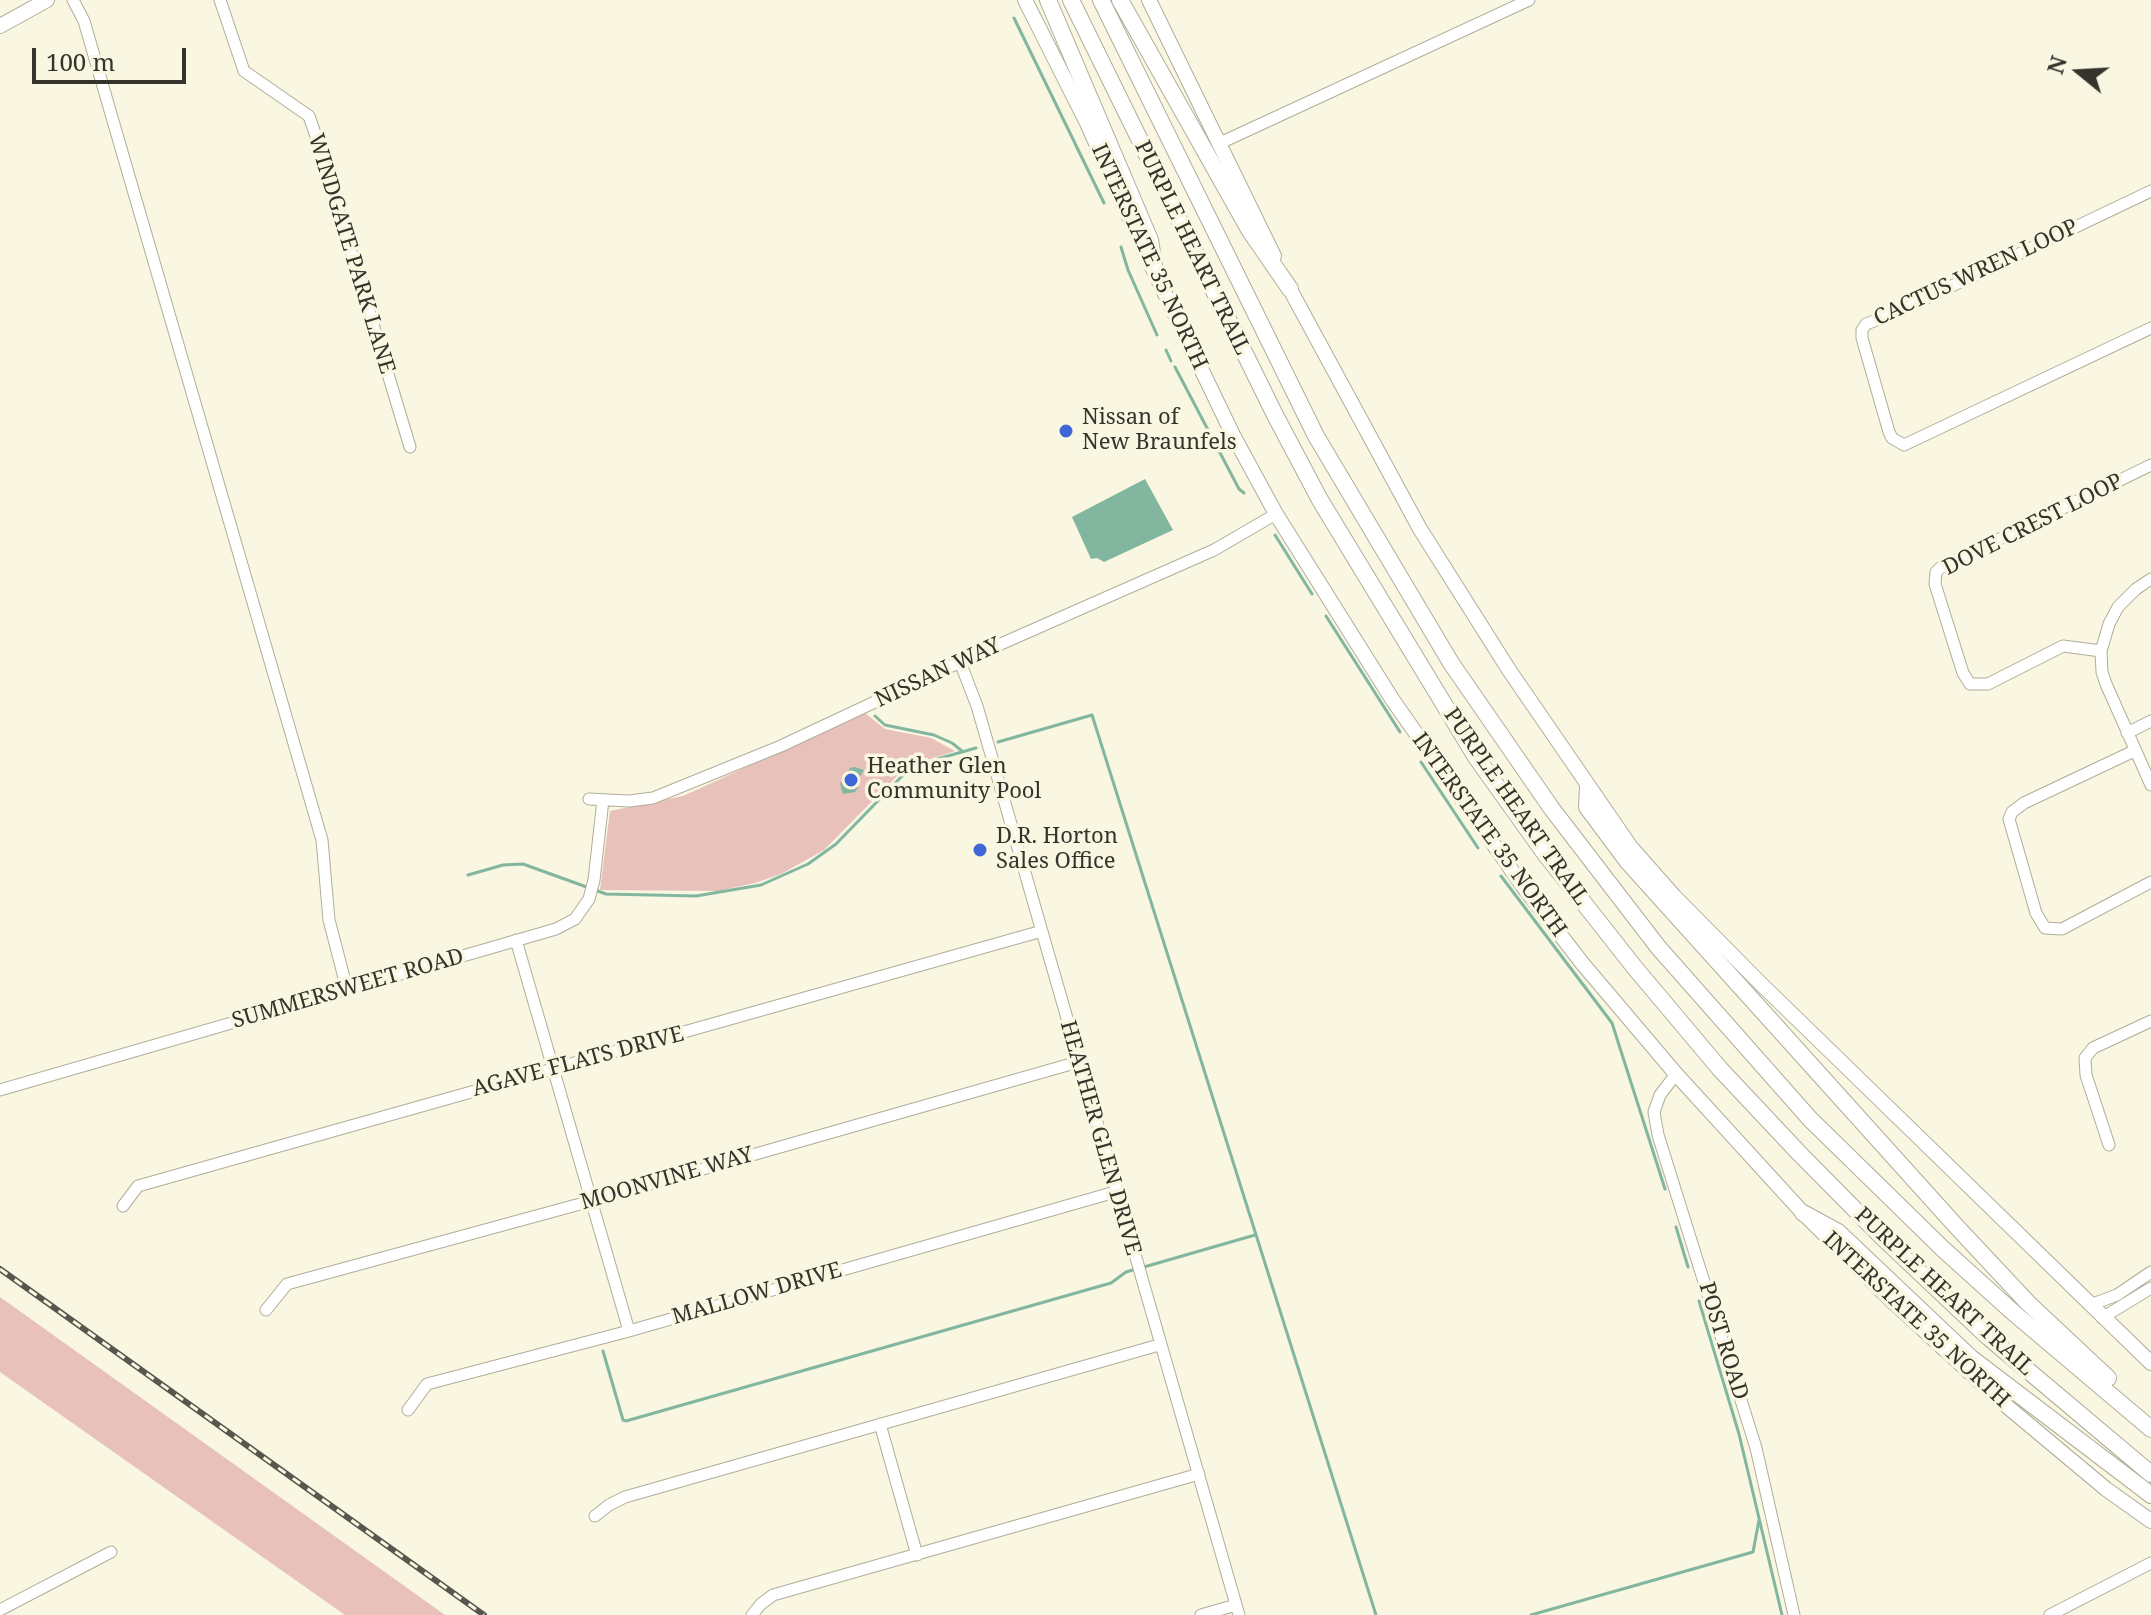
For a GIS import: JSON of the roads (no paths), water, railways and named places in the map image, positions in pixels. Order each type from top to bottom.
[{"type":"highway","points":[[1048,0],[1150,240],[1155,271]]},
{"type":"highway","name":"PURPLE HEART TRAIL","points":[[1071,0],[1159,183],[1307,476],[1476,757],[1546,855],[1720,1069],[1798,1152],[1987,1336],[2151,1474]]},
{"type":"highway","name":"PURPLE HEART TRAIL","points":[[1101,0],[1323,448],[1443,651],[1552,809],[1658,947],[1810,1119],[1953,1258],[2151,1429]]},
{"type":"highway","points":[[1120,0],[1250,231],[1290,289]]},
{"type":"highway","points":[[1588,787],[1587,807],[1628,862],[2007,1281],[2089,1362],[2151,1416]]},
{"type":"highway","points":[[1803,1213],[1838,1232],[1971,1358],[2151,1495]]},
{"type":"main road","points":[[0,26],[47,0]]},
{"type":"main road","name":"INTERSTATE 35 NORTH","points":[[1025,0],[1086,121],[1233,435],[1276,514],[1392,699],[1556,930],[1676,1074],[1803,1213],[1882,1292],[2003,1403],[2106,1489],[2151,1521]]},
{"type":"main road","points":[[1149,0],[1290,289],[1420,529],[1509,670],[1630,846],[1674,896],[1886,1108],[2151,1363]]},
{"type":"street","points":[[73,0],[84,21],[322,840],[329,920],[347,989]]},
{"type":"street","name":"WINDGATE PARK LANE","points":[[220,0],[244,71],[309,116],[410,447]]},
{"type":"street","points":[[1218,144],[1529,0]]},
{"type":"street","name":"CACTUS WREN LOOP","points":[[2151,191],[1866,324],[1862,338],[1889,432],[1892,438],[1904,445],[2151,328]]},
{"type":"street","name":"DOVE CREST LOOP","points":[[2101,651],[2063,646],[1988,684],[1973,685],[1963,673],[1935,584],[1936,572],[2151,465]]},
{"type":"street","name":"NISSAN WAY","points":[[589,799],[629,801],[653,798],[781,746],[960,662],[1214,550],[1276,514]]},
{"type":"street","points":[[2151,579],[2118,607],[2101,651],[2102,672],[2151,785]]},
{"type":"street","name":"HEATHER GLEN DRIVE","points":[[960,662],[977,706],[1237,1610]]},
{"type":"street","points":[[2127,733],[2151,721]]},
{"type":"street","points":[[2134,751],[2024,803],[2012,812],[2009,819],[2036,913],[2045,928],[2062,929],[2151,882]]},
{"type":"street","name":"SUMMERSWEET ROAD","points":[[0,1090],[556,929],[575,919],[589,899],[603,800]]},
{"type":"street","name":"AGAVE FLATS DRIVE","points":[[123,1206],[138,1186],[1042,931]]},
{"type":"street","points":[[516,940],[629,1331]]},
{"type":"street","points":[[2109,1145],[2086,1075],[2085,1058],[2093,1048],[2151,1021]]},
{"type":"street","name":"MOONVINE WAY","points":[[266,1310],[287,1284],[1078,1062]]},
{"type":"street","name":"POST ROAD","points":[[1676,1074],[1660,1095],[1654,1112],[1658,1135],[1756,1448],[1794,1615]]},
{"type":"street","name":"MALLOW DRIVE","points":[[408,1410],[427,1384],[629,1331],[1115,1192]]},
{"type":"street","points":[[2090,1305],[2117,1295],[2151,1272]]},
{"type":"street","points":[[2102,1318],[2151,1288]]},
{"type":"street","points":[[595,1516],[625,1497],[1159,1345]]},
{"type":"street","points":[[880,1424],[917,1555]]},
{"type":"street","points":[[752,1615],[773,1595],[1199,1474]]},
{"type":"street","points":[[0,1610],[111,1552]]},
{"type":"street","points":[[2050,1615],[2151,1563]]},
{"type":"street","points":[[1201,1615],[1237,1610]]},
{"type":"waterway","points":[[1014,18],[1104,203]]},
{"type":"waterway","points":[[1121,247],[1157,335]]},
{"type":"waterway","points":[[1166,350],[1171,361]]},
{"type":"waterway","points":[[1175,367],[1239,489],[1244,493]]},
{"type":"waterway","points":[[1275,535],[1312,594]]},
{"type":"waterway","points":[[1326,616],[1400,732]]},
{"type":"waterway","points":[[998,742],[1092,715],[1376,1615]]},
{"type":"waterway","points":[[875,716],[885,725],[934,735],[962,751]]},
{"type":"waterway","points":[[468,875],[503,865],[523,864],[606,894],[696,896],[761,885],[808,864],[836,844],[906,772],[976,748]]},
{"type":"waterway","points":[[1421,762],[1478,848]]},
{"type":"waterway","points":[[1501,876],[1612,1023],[1665,1189]]},
{"type":"waterway","points":[[1676,1227],[1688,1267]]},
{"type":"waterway","points":[[1144,1267],[1255,1235]]},
{"type":"waterway","points":[[603,1351],[623,1420],[626,1421],[1111,1283],[1136,1269]]},
{"type":"waterway","points":[[1699,1301],[1739,1434],[1782,1615]]},
{"type":"waterway","points":[[1531,1615],[1753,1552],[1759,1520]]},
{"type":"railway","points":[[0,1269],[484,1615]]},
{"type":"place","name":"Nissan of New Braunfels","points":[[1066,431]]},
{"type":"place","name":"Heather Glen Community Pool","points":[[851,780]]},
{"type":"place","name":"D.R. Horton Sales Office","points":[[980,850]]}]
